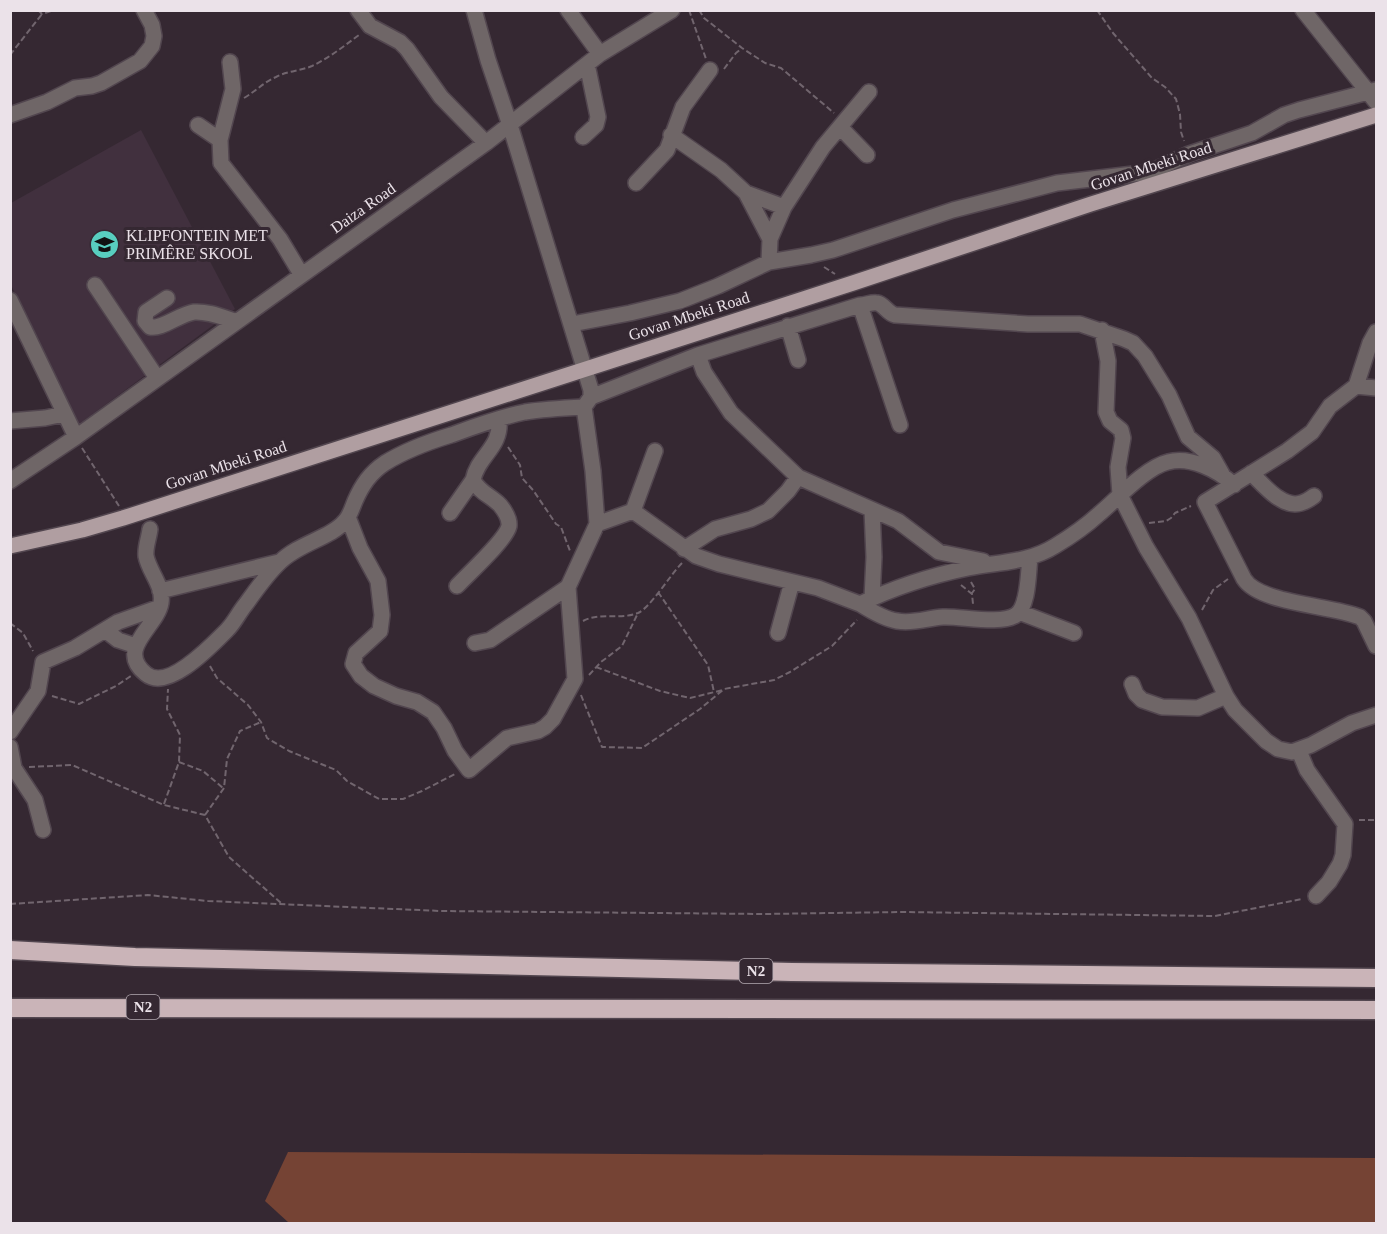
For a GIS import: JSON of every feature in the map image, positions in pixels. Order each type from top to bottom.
[{"type":"highway","points":[[10,950],[135,957]]},
{"type":"highway","name":"N2","points":[[10,960],[135,957],[792,972],[1377,978]]},
{"type":"highway","name":"N2","points":[[10,1008],[1377,1010]]},
{"type":"main road","name":"Govan Mbeki Road","points":[[10,546],[123,518],[1091,204],[1377,115]]},
{"type":"street","points":[[10,115],[47,102],[75,88],[101,83],[140,61],[152,46],[154,36],[152,25],[144,10]]},
{"type":"street","points":[[358,10],[370,26],[400,42],[441,97],[486,143]]},
{"type":"street","points":[[348,517],[360,548],[378,581],[382,615],[380,631],[356,653],[353,664],[361,676],[374,686],[434,711],[455,751],[469,770],[507,738],[538,731],[545,727],[553,719],[576,681],[568,587],[597,524],[587,402],[591,390],[474,10]]},
{"type":"street","points":[[568,10],[600,54]]},
{"type":"street","name":"Daiza Road","points":[[10,481],[76,437],[486,143],[600,54],[672,10]]},
{"type":"street","points":[[572,324],[680,301],[769,262],[811,255],[953,210],[1057,183],[1142,173],[1157,169],[1189,154],[1252,133],[1284,115],[1374,94],[1303,10]]},
{"type":"street","points":[[230,62],[233,89],[220,140],[221,163],[280,239],[301,274]]},
{"type":"street","points":[[583,137],[596,125],[598,117],[587,64]]},
{"type":"street","points":[[636,183],[664,155],[682,107],[710,70]]},
{"type":"street","points":[[769,262],[770,239],[784,207],[811,163],[869,92]]},
{"type":"street","points":[[842,124],[867,154]]},
{"type":"street","points":[[198,125],[220,140]]},
{"type":"street","points":[[671,135],[721,170],[746,193],[770,239]]},
{"type":"street","points":[[746,193],[784,207]]},
{"type":"street","points":[[95,285],[157,378]]},
{"type":"street","points":[[167,298],[146,312],[145,321],[150,327],[158,327],[178,317],[201,312],[235,321]]},
{"type":"street","points":[[10,300],[76,437]]},
{"type":"street","points":[[150,529],[146,556],[160,599],[139,637],[136,646],[137,660],[141,669],[153,678],[169,677],[227,630],[279,562],[300,546],[337,528],[348,517],[364,482],[383,464],[426,443],[543,410],[587,402],[698,356],[788,326],[860,305],[879,303],[888,313],[895,315],[1028,324],[1073,323],[1102,330],[1133,344],[1145,356],[1169,395],[1188,437],[1213,459],[1221,474]]},
{"type":"street","points":[[860,305],[900,425]]},
{"type":"street","points":[[788,326],[798,360]]},
{"type":"street","points":[[1102,330],[1108,361],[1106,412],[1110,421],[1123,434],[1118,467],[1120,495],[1146,547],[1189,618],[1235,710],[1266,741],[1278,749],[1292,752],[1299,751],[1352,723],[1377,715]]},
{"type":"street","points":[[1377,332],[1372,338],[1373,351],[1356,386],[1330,406],[1305,439],[1205,502],[1247,583],[1259,592],[1360,616],[1377,646]]},
{"type":"street","points":[[698,356],[704,372],[731,413],[798,477],[903,523],[939,552],[996,563]]},
{"type":"street","points":[[1356,386],[1377,388]]},
{"type":"street","points":[[10,421],[64,414]]},
{"type":"street","points":[[450,513],[497,440],[499,424]]},
{"type":"street","points":[[633,511],[655,451]]},
{"type":"street","points":[[866,603],[918,579],[1030,558],[1054,547],[1099,515],[1120,495],[1158,466],[1171,461],[1195,463],[1221,474],[1234,485]]},
{"type":"street","points":[[1251,473],[1286,502],[1301,503],[1314,496]]},
{"type":"street","points":[[687,552],[715,529],[751,519],[768,511],[798,477]]},
{"type":"street","points":[[457,585],[501,540],[509,525],[508,518],[501,507],[481,491],[473,480]]},
{"type":"street","points":[[866,603],[874,557],[872,510]]},
{"type":"street","points":[[633,511],[687,552],[719,564],[818,588],[866,603],[895,621],[917,622],[946,617],[975,619],[1012,617],[1018,612],[1025,599],[1030,558]]},
{"type":"street","points":[[597,524],[633,511]]},
{"type":"street","points":[[10,732],[38,691],[43,662],[75,648],[160,599],[279,562]]},
{"type":"street","points":[[778,633],[792,582]]},
{"type":"street","points":[[475,643],[490,640],[568,587]]},
{"type":"street","points":[[1018,612],[1074,633]]},
{"type":"street","points":[[105,630],[118,640],[136,646]]},
{"type":"street","points":[[1132,684],[1136,694],[1142,700],[1162,707],[1198,708],[1226,696]]},
{"type":"street","points":[[10,747],[12,767],[35,800],[43,830]]},
{"type":"street","points":[[1299,751],[1307,770],[1345,824],[1340,864],[1329,882],[1316,896]]},
{"type":"path","points":[[38,10],[42,14]]},
{"type":"path","points":[[10,55],[42,14],[54,10]]},
{"type":"path","points":[[689,10],[710,70],[719,72],[725,68],[742,48]]},
{"type":"path","points":[[699,10],[704,18],[742,48],[765,63],[781,68],[842,124]]},
{"type":"path","points":[[1097,10],[1113,33],[1152,78],[1176,99],[1181,132],[1189,154]]},
{"type":"path","points":[[231,101],[242,99],[276,76],[309,68],[332,56],[370,26]]},
{"type":"path","points":[[811,255],[828,270],[850,284]]},
{"type":"path","points":[[499,424],[507,446],[520,465],[522,478],[556,524],[561,527],[570,552],[582,556]]},
{"type":"path","points":[[76,437],[117,501],[123,518]]},
{"type":"path","points":[[1138,530],[1144,525],[1171,519],[1175,513],[1205,502]]},
{"type":"path","points":[[687,552],[649,604],[638,613],[622,646],[591,674],[576,681],[602,747],[642,748],[700,709],[724,689]]},
{"type":"path","points":[[1189,618],[1201,610],[1213,590],[1227,581],[1236,563]]},
{"type":"path","points":[[948,572],[972,594],[975,619]]},
{"type":"path","points":[[658,592],[708,665],[714,692]]},
{"type":"path","points":[[597,667],[660,691],[690,698],[774,680],[831,646],[866,603]]},
{"type":"path","points":[[596,615],[608,617],[638,613]]},
{"type":"path","points":[[10,623],[23,633],[36,657],[43,662]]},
{"type":"path","points":[[202,652],[217,678],[248,705],[261,722],[267,738],[289,751],[336,770],[347,781],[380,799],[403,799],[449,776],[469,770]]},
{"type":"path","points":[[38,691],[79,704],[116,686],[141,669]]},
{"type":"path","points":[[164,805],[179,762],[180,735],[167,709],[169,677]]},
{"type":"path","points":[[205,815],[224,788],[227,759],[240,731],[261,722]]},
{"type":"path","points":[[179,762],[203,771],[224,788]]},
{"type":"path","points":[[12,767],[72,765],[164,805],[205,815],[228,857],[282,904]]},
{"type":"path","points":[[1345,824],[1362,819],[1377,820]]},
{"type":"path","points":[[10,904],[148,895],[208,901],[465,912],[765,914],[902,912],[1215,916],[1316,896]]},
{"type":"shaded area","name":"KLIPFONTEIN MET PRIMÊRE SKOOL","points":[[141,130],[235,309],[78,425],[11,285],[11,203]]},
{"type":"shaded area","points":[[288,1152],[1376,1158],[1376,1223],[289,1223],[265,1201]]},
{"type":"place","name":"KLIPFONTEIN MET PRIMÊRE SKOOL","points":[[105,244]]}]
